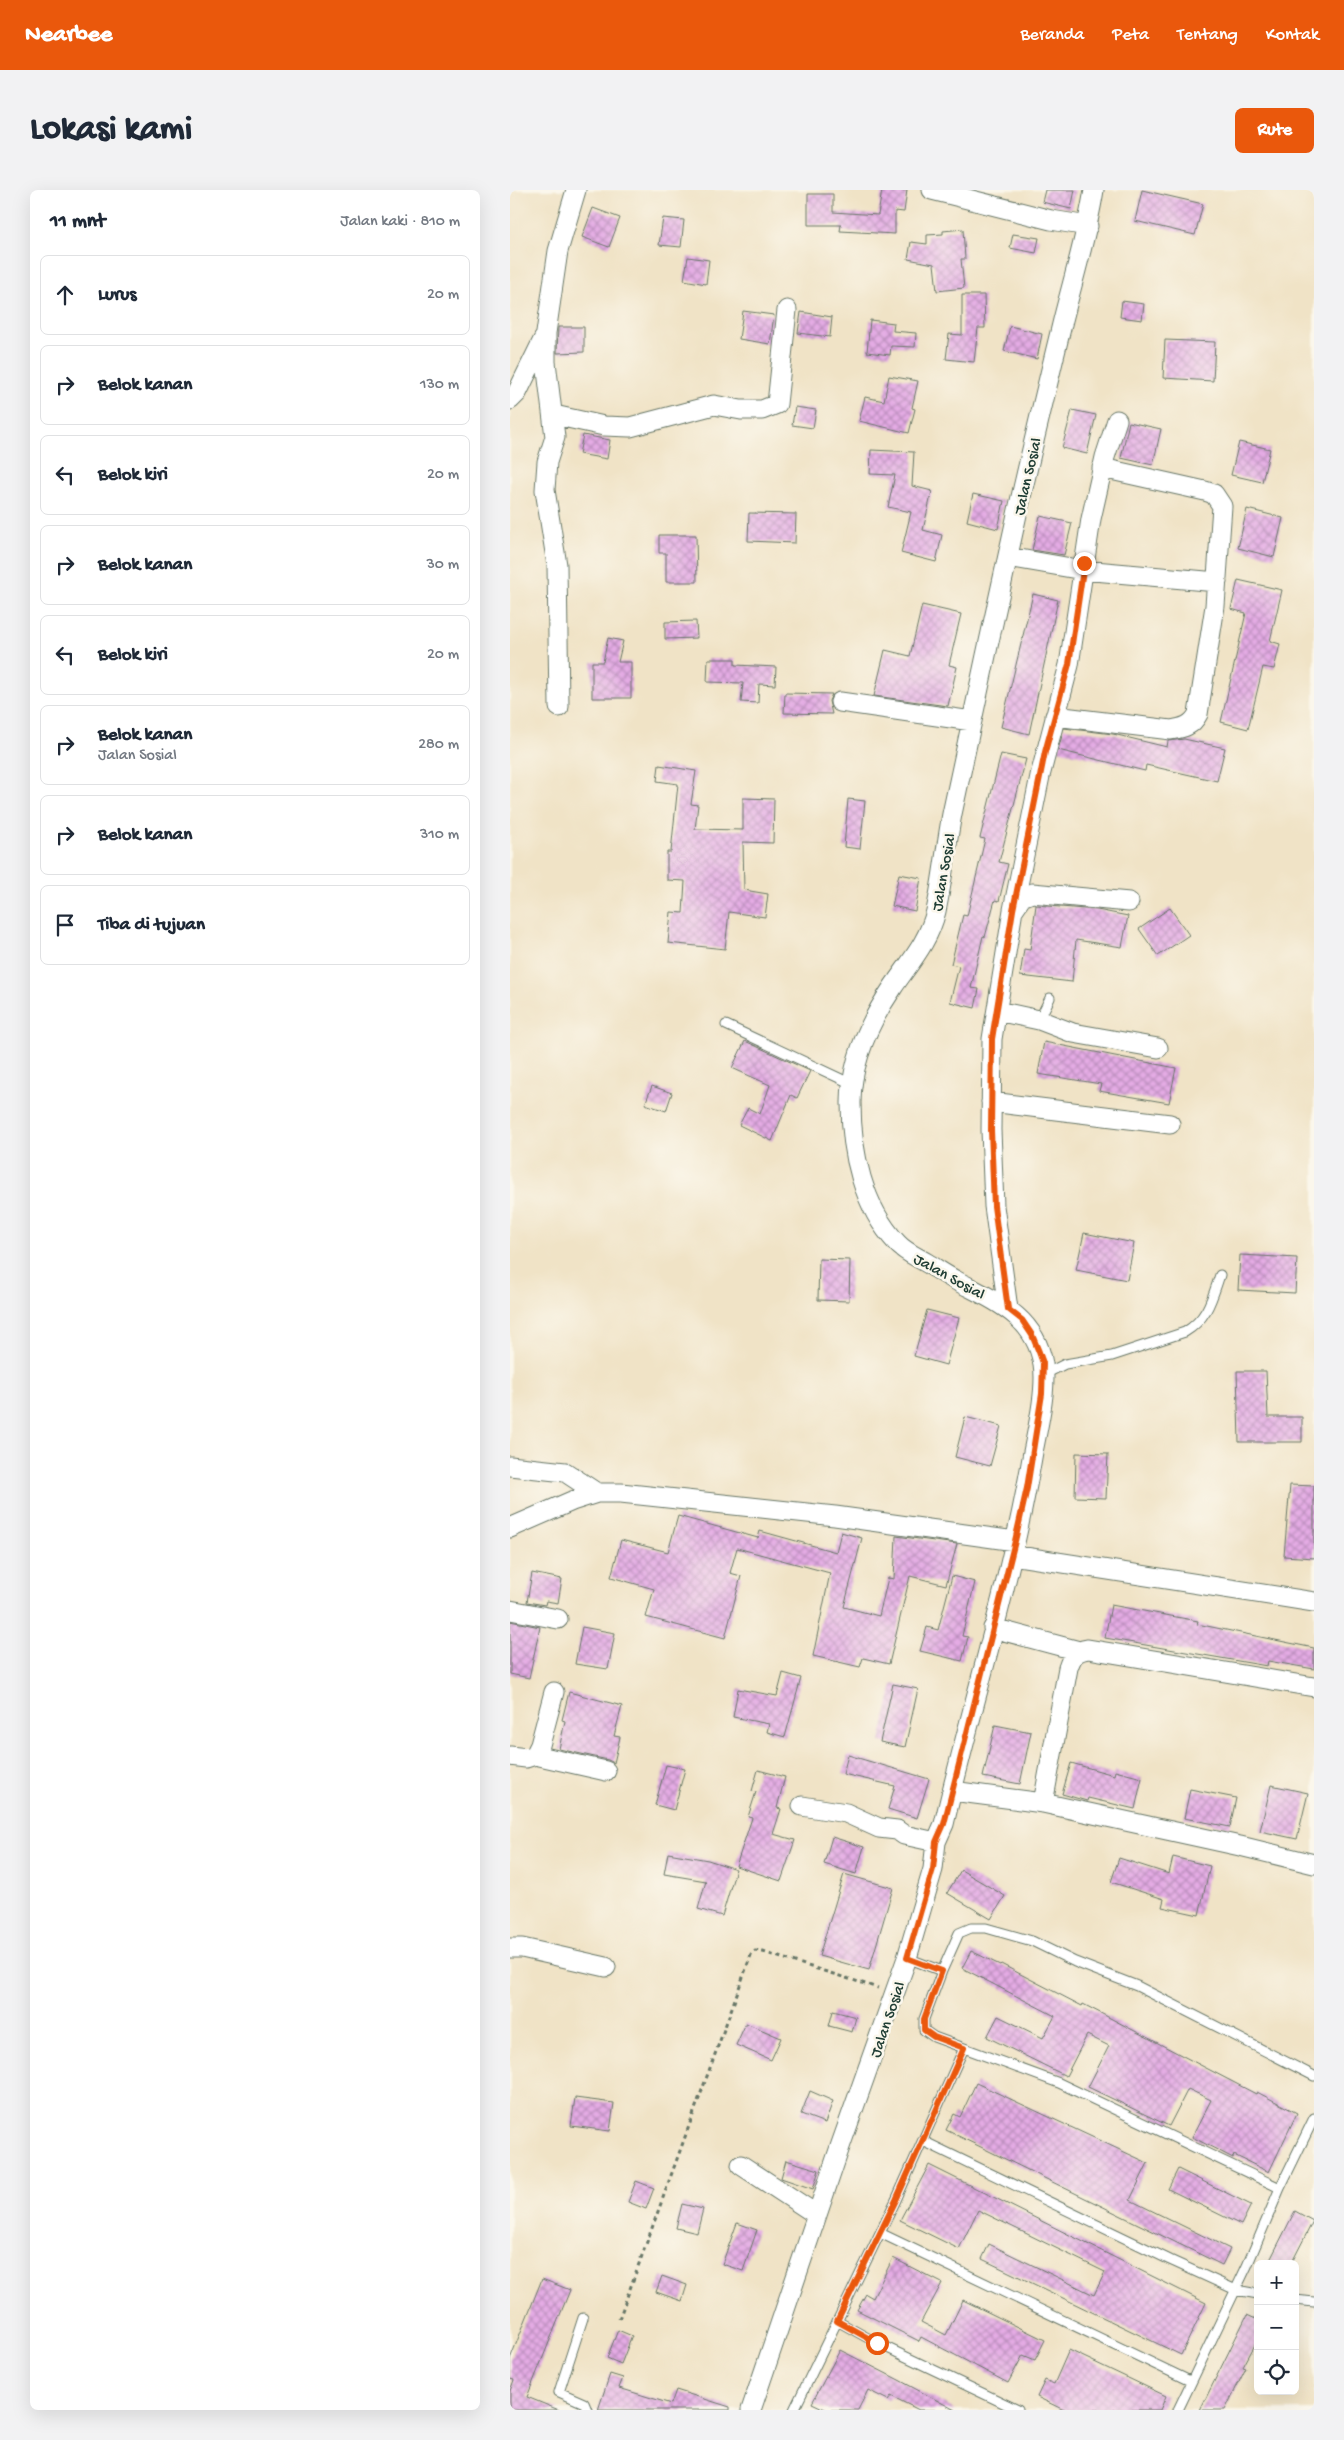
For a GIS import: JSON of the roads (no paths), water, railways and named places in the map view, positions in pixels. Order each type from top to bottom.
[{"type":"street","points":[[559,707],[557,565],[545,490],[547,462],[555,437],[554,415],[546,362],[546,333],[558,251],[576,190]]},
{"type":"street","points":[[932,190],[1051,220],[1088,226]]},
{"type":"street","name":"Jalan Sosial","points":[[751,2410],[816,2215],[907,1958],[933,1869],[936,1842],[944,1824],[1014,1548],[1035,1443],[1043,1363],[1032,1335],[1022,1320],[994,1299],[950,1278],[898,1244],[872,1208],[859,1168],[851,1105],[852,1084],[856,1064],[874,1017],[918,954],[932,926],[983,662],[1043,404],[1088,226],[1094,190]]},
{"type":"street","points":[[554,415],[604,426],[630,427],[714,404],[741,410],[762,410],[777,404],[787,310]]},
{"type":"street","points":[[510,400],[517,392],[546,333]]},
{"type":"street","points":[[1008,1309],[994,1206],[991,1102],[992,1039],[1013,910],[1042,768],[1069,664],[1091,518],[1102,468],[1117,420]]},
{"type":"street","points":[[1055,716],[1171,730],[1184,728],[1194,721],[1198,714],[1210,647],[1217,582],[1222,527],[1222,506],[1219,498],[1214,494],[1169,481],[1102,468]]},
{"type":"street","points":[[1008,557],[1083,570],[1217,582]]},
{"type":"street","points":[[840,702],[972,721]]},
{"type":"street","points":[[1013,910],[1022,897],[1032,893],[1129,902]]},
{"type":"street","points":[[997,1011],[1039,1020],[1074,1033],[1158,1048]]},
{"type":"street","points":[[991,1102],[1170,1124]]},
{"type":"street","points":[[510,1466],[566,1472],[597,1493]]},
{"type":"street","points":[[510,1528],[572,1501],[597,1493],[621,1493],[826,1515],[1314,1602]]},
{"type":"street","points":[[510,1610],[558,1619]]},
{"type":"street","points":[[993,1628],[1079,1650],[1088,1649],[1314,1687]]},
{"type":"street","points":[[1043,1804],[1068,1668],[1072,1656],[1079,1650]]},
{"type":"street","points":[[535,1755],[540,1744],[554,1692]]},
{"type":"street","points":[[510,1756],[526,1758],[535,1755],[606,1771]]},
{"type":"street","points":[[952,1791],[1043,1804],[1240,1846],[1314,1864]]},
{"type":"street","points":[[802,1806],[838,1812],[879,1828],[897,1830],[904,1835],[936,1842]]},
{"type":"street","points":[[510,1948],[522,1948],[606,1967]]},
{"type":"street","points":[[741,2165],[816,2215]]},
{"type":"lane","points":[[1039,1020],[1050,998]]},
{"type":"lane","points":[[726,1025],[852,1084]]},
{"type":"lane","points":[[1043,1375],[1065,1364],[1112,1356],[1186,1332],[1196,1326],[1206,1315],[1220,1275]]},
{"type":"lane","points":[[1280,2188],[1059,2083],[934,2037],[924,2030],[924,2019],[959,1933],[971,1928],[986,1928],[1032,1941],[1075,1962],[1137,1986],[1314,2076]]},
{"type":"lane","points":[[907,1958],[942,1971]]},
{"type":"lane","points":[[794,2410],[924,2141],[964,2048]]},
{"type":"lane","points":[[1178,2410],[1190,2381],[1236,2290],[1280,2188],[1314,2118]]},
{"type":"lane","points":[[924,2141],[1236,2290],[1254,2293]]},
{"type":"lane","points":[[880,2233],[1190,2381]]},
{"type":"lane","points":[[1299,2300],[1314,2302]]},
{"type":"lane","points":[[583,2318],[559,2392],[584,2403],[587,2410]]},
{"type":"lane","points":[[837,2321],[877,2343],[1018,2410]]}]
